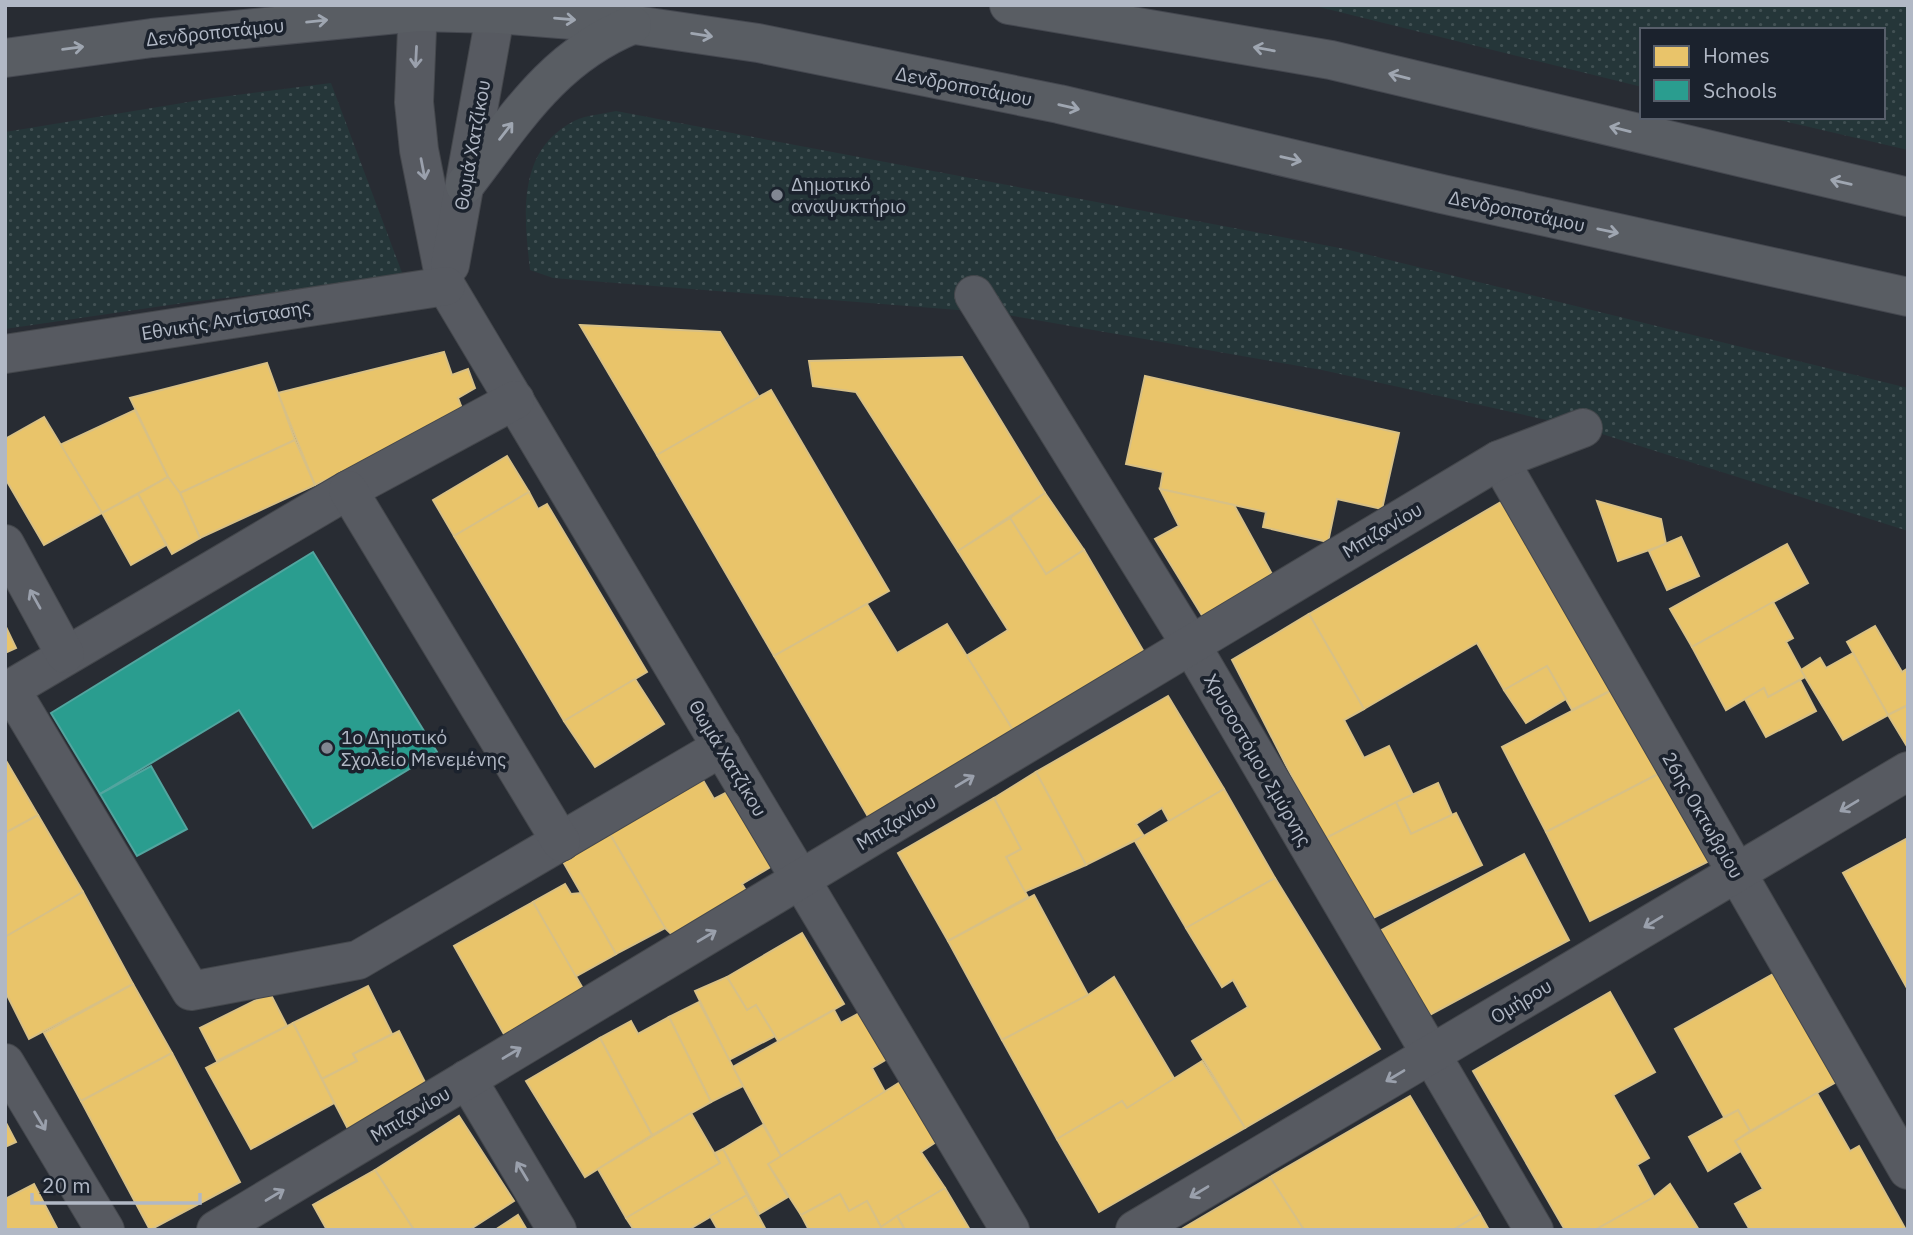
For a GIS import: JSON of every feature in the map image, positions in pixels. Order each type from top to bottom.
[{"type":"main road","points":[[1009,5],[1331,60],[1908,197]]},
{"type":"main road","name":"Δενδροποτάμου","points":[[5,58],[152,38],[418,8],[497,9],[635,24],[758,43],[1059,104],[1442,194],[1908,297]]},
{"type":"main road","points":[[464,185],[555,72],[586,48],[635,24]]},
{"type":"street","name":"Θωμά Χατζίκου","points":[[418,8],[414,102],[419,150],[446,286],[1010,1230]]},
{"type":"street","name":"Θωμά Χατζίκου","points":[[446,286],[497,9]]},
{"type":"street","name":"Εθνικής Αντίστασης","points":[[5,354],[446,286]]},
{"type":"street","name":"Χρυσοστόμου Σμύρνης","points":[[974,295],[1191,645],[1534,1230]]},
{"type":"street","points":[[514,400],[348,490],[65,654],[12,688],[13,695],[191,991],[358,960],[722,747]]},
{"type":"street","name":"Μπιζανίου","points":[[216,1230],[1499,460],[1583,428]]},
{"type":"street","name":"26ης Οκτωβρίου","points":[[1499,460],[1908,1170]]},
{"type":"street","points":[[348,490],[561,842]]},
{"type":"street","points":[[5,544],[65,654]]},
{"type":"street","name":"Ομήρου","points":[[1135,1230],[1908,771]]},
{"type":"street","points":[[5,1063],[106,1230]]},
{"type":"street","points":[[467,1079],[557,1230]]},
{"type":"shaded area","points":[[1311,5],[1908,5],[1908,150],[1775,119],[1885,119],[1885,28],[1640,28],[1640,87]]},
{"type":"shaded area","points":[[331,83],[404,278],[190,302],[5,329],[5,132],[213,98]]},
{"type":"shaded area","points":[[616,111],[1345,249],[1908,388],[1908,531],[1583,428],[1322,370],[996,313],[553,278],[530,270],[526,228],[528,186],[542,149],[555,134],[574,121]]},
{"type":"building: Homes","points":[[580,325],[720,332],[759,397],[657,455]]},
{"type":"building: Homes","points":[[444,352],[452,375],[468,369],[475,388],[458,398],[465,416],[315,485],[278,393]]},
{"type":"building: Homes","points":[[962,357],[1045,493],[958,551],[856,392],[813,386],[809,361]]},
{"type":"building: Homes","points":[[267,363],[295,440],[180,493],[168,477],[130,398]]},
{"type":"building: Homes","points":[[1145,376],[1399,433],[1382,509],[1337,499],[1328,542],[1263,527],[1266,512],[1160,489],[1163,472],[1126,464]]},
{"type":"building: Homes","points":[[771,390],[889,591],[774,656],[657,455]]},
{"type":"building: Homes","points":[[135,410],[168,477],[102,513],[60,445]]},
{"type":"building: Homes","points":[[44,417],[102,513],[44,545],[5,478],[5,439]]},
{"type":"building: Homes","points":[[295,440],[315,485],[200,538],[180,493]]},
{"type":"building: Homes","points":[[507,456],[529,492],[454,536],[433,500]]},
{"type":"building: Homes","points":[[168,477],[180,493],[200,538],[172,554],[138,494]]},
{"type":"building: Homes","points":[[1160,489],[1234,505],[1273,576],[1203,617],[1155,539],[1179,526]]},
{"type":"building: Homes","points":[[529,492],[538,509],[547,504],[647,672],[564,721],[454,536]]},
{"type":"building: Homes","points":[[1045,493],[1084,550],[1046,574],[1010,518]]},
{"type":"building: Homes","points":[[138,494],[166,545],[131,565],[102,513]]},
{"type":"building: Homes","points":[[1506,499],[1618,687],[1572,710],[1547,666],[1504,690],[1477,643],[1364,709],[1309,614]]},
{"type":"building: Homes","points":[[1597,501],[1661,519],[1666,544],[1618,561]]},
{"type":"building: Homes","points":[[1010,518],[1046,574],[1084,550],[1148,659],[1016,735],[966,656],[1008,630],[958,551]]},
{"type":"building: Homes","points":[[1681,537],[1699,576],[1667,590],[1649,551]]},
{"type":"building: Homes","points":[[1787,544],[1808,583],[1692,647],[1670,609]]},
{"type":"building: Homes","points":[[1773,602],[1793,638],[1786,642],[1805,677],[1768,697],[1764,688],[1726,710],[1692,647]]},
{"type":"building: Homes","points":[[867,604],[897,653],[947,624],[1016,735],[870,820],[774,656]]},
{"type":"building: Homes","points":[[1309,614],[1364,709],[1344,720],[1364,758],[1389,746],[1413,795],[1324,839],[1232,660]]},
{"type":"building: Homes","points":[[5,625],[16,648],[5,653]]},
{"type":"building: Homes","points":[[1875,626],[1902,672],[1908,668],[1908,705],[1888,715],[1847,642]]},
{"type":"building: Homes","points":[[1853,653],[1888,715],[1843,740],[1801,670],[1820,658],[1826,668]]},
{"type":"building: Homes","points":[[1547,666],[1566,699],[1526,723],[1504,690]]},
{"type":"building: Homes","points":[[635,679],[664,724],[595,767],[564,721]]},
{"type":"building: Homes","points":[[1800,680],[1816,711],[1766,737],[1745,699],[1764,688],[1768,697]]},
{"type":"building: Homes","points":[[1618,687],[1662,772],[1546,832],[1502,747]]},
{"type":"building: Homes","points":[[1168,696],[1224,789],[1169,821],[1162,808],[1136,824],[1144,836],[1086,865],[1036,772]]},
{"type":"building: Homes","points":[[1908,705],[1908,748],[1888,715]]},
{"type":"building: Homes","points":[[5,759],[38,815],[5,833]]},
{"type":"building: Homes","points":[[697,770],[714,799],[735,788],[779,862],[742,884],[751,899],[679,941],[665,928],[604,824]]},
{"type":"building: Homes","points":[[1036,772],[1086,865],[1024,892],[1006,857],[1021,849],[994,798]]},
{"type":"building: Homes","points":[[1662,772],[1709,861],[1590,921],[1546,832]]},
{"type":"building: Homes","points":[[1438,783],[1452,815],[1411,834],[1396,802]]},
{"type":"building: Homes","points":[[1224,789],[1275,878],[1186,928],[1135,841]]},
{"type":"building: Homes","points":[[994,798],[1021,849],[1006,857],[1028,897],[948,941],[898,853]]},
{"type":"building: Homes","points":[[1396,802],[1411,834],[1456,813],[1482,865],[1365,922],[1324,839]]},
{"type":"building: Homes","points":[[38,815],[83,892],[5,937],[5,833]]},
{"type":"building: Homes","points":[[604,824],[665,928],[616,954],[557,851]]},
{"type":"building: Homes","points":[[1908,838],[1908,990],[1843,873]]},
{"type":"building: Homes","points":[[1524,854],[1569,940],[1424,1018],[1378,932]]},
{"type":"building: Homes","points":[[1275,878],[1380,1049],[1245,1128],[1192,1041],[1248,1007],[1233,980],[1222,987],[1186,928]]},
{"type":"building: Homes","points":[[565,884],[571,894],[581,893],[616,954],[575,977],[533,902]]},
{"type":"building: Homes","points":[[83,892],[133,984],[29,1039],[5,991],[5,937]]},
{"type":"building: Homes","points":[[1034,895],[1088,995],[1002,1040],[948,941]]},
{"type":"building: Homes","points":[[533,902],[589,999],[509,1043],[454,946]]},
{"type":"building: Homes","points":[[802,933],[844,1004],[778,1041],[756,1005],[747,1010],[727,977]]},
{"type":"building: Homes","points":[[1782,969],[1843,1078],[1750,1131],[1738,1110],[1724,1117],[1675,1029]]},
{"type":"building: Homes","points":[[727,977],[747,1010],[756,1005],[775,1036],[729,1060],[695,991]]},
{"type":"building: Homes","points":[[1114,977],[1175,1080],[1127,1108],[1122,1101],[1057,1139],[1002,1040],[1088,995]]},
{"type":"building: Homes","points":[[133,984],[172,1053],[81,1101],[44,1033]]},
{"type":"building: Homes","points":[[368,986],[392,1034],[353,1054],[357,1061],[322,1079],[293,1023]]},
{"type":"building: Homes","points":[[1610,992],[1655,1072],[1613,1095],[1649,1158],[1637,1165],[1654,1197],[1595,1230],[1565,1230],[1473,1071]]},
{"type":"building: Homes","points":[[270,993],[287,1026],[217,1061],[200,1028]]},
{"type":"building: Homes","points":[[699,1002],[743,1086],[711,1102],[669,1017]]},
{"type":"building: Homes","points":[[834,1010],[841,1023],[863,1011],[889,1058],[872,1068],[885,1092],[781,1156],[733,1067]]},
{"type":"building: Homes","points":[[669,1017],[711,1102],[652,1135],[600,1038],[631,1021],[638,1034]]},
{"type":"building: Homes","points":[[293,1023],[334,1103],[251,1149],[206,1068]]},
{"type":"building: Homes","points":[[399,1031],[429,1090],[349,1131],[322,1079],[357,1061],[353,1054]]},
{"type":"building: Homes","points":[[600,1038],[652,1135],[585,1177],[526,1081]]},
{"type":"building: Homes","points":[[172,1053],[240,1182],[150,1230],[81,1101]]},
{"type":"building: Homes","points":[[1202,1061],[1245,1128],[1099,1212],[1057,1139],[1122,1101],[1127,1108]]},
{"type":"building: Homes","points":[[905,1079],[942,1138],[921,1152],[945,1188],[881,1227],[867,1201],[849,1211],[840,1194],[801,1215],[768,1164]]},
{"type":"building: Homes","points":[[1817,1093],[1850,1151],[1859,1146],[1906,1230],[1750,1230],[1735,1204],[1763,1189],[1735,1141]]},
{"type":"building: Homes","points":[[1410,1096],[1480,1214],[1453,1230],[1304,1230],[1270,1177]]},
{"type":"building: Homes","points":[[1738,1110],[1750,1131],[1735,1141],[1741,1151],[1708,1171],[1689,1137]]},
{"type":"building: Homes","points":[[691,1113],[720,1163],[626,1218],[598,1169]]},
{"type":"building: Homes","points":[[459,1116],[514,1201],[469,1230],[414,1230],[375,1170]]},
{"type":"building: Homes","points":[[5,1121],[16,1142],[5,1147]]},
{"type":"building: Homes","points":[[763,1125],[781,1156],[768,1164],[788,1197],[759,1214],[723,1149]]},
{"type":"building: Homes","points":[[723,1149],[747,1195],[688,1230],[634,1230],[626,1218],[720,1163],[715,1153]]},
{"type":"building: Homes","points":[[375,1170],[414,1230],[327,1230],[313,1205]]},
{"type":"building: Homes","points":[[1270,1177],[1304,1230],[1180,1230]]},
{"type":"building: Homes","points":[[34,1184],[58,1230],[5,1230],[5,1199]]},
{"type":"building: Homes","points":[[1670,1184],[1699,1230],[1595,1230],[1654,1197]]},
{"type":"building: Homes","points":[[945,1188],[970,1230],[905,1230],[897,1216]]},
{"type":"building: Homes","points":[[840,1194],[849,1211],[867,1201],[881,1227],[897,1216],[905,1230],[809,1230],[801,1215]]},
{"type":"building: Homes","points":[[747,1195],[766,1230],[718,1230],[710,1216]]},
{"type":"building: Homes","points":[[1480,1214],[1489,1230],[1453,1230]]},
{"type":"building: Homes","points":[[518,1215],[527,1230],[495,1230]]},
{"type":"building: Schools","points":[[313,552],[437,752],[313,828],[239,710],[100,794],[51,713]]},
{"type":"building: Schools","points":[[151,766],[187,829],[137,856],[100,794]]},
{"type":"place","name":"Δημοτικό αναψυκτήριο","points":[[777,195]]},
{"type":"place","name":"1ο Δημοτικό Σχολείο Μενεμένης","points":[[327,748]]}]
